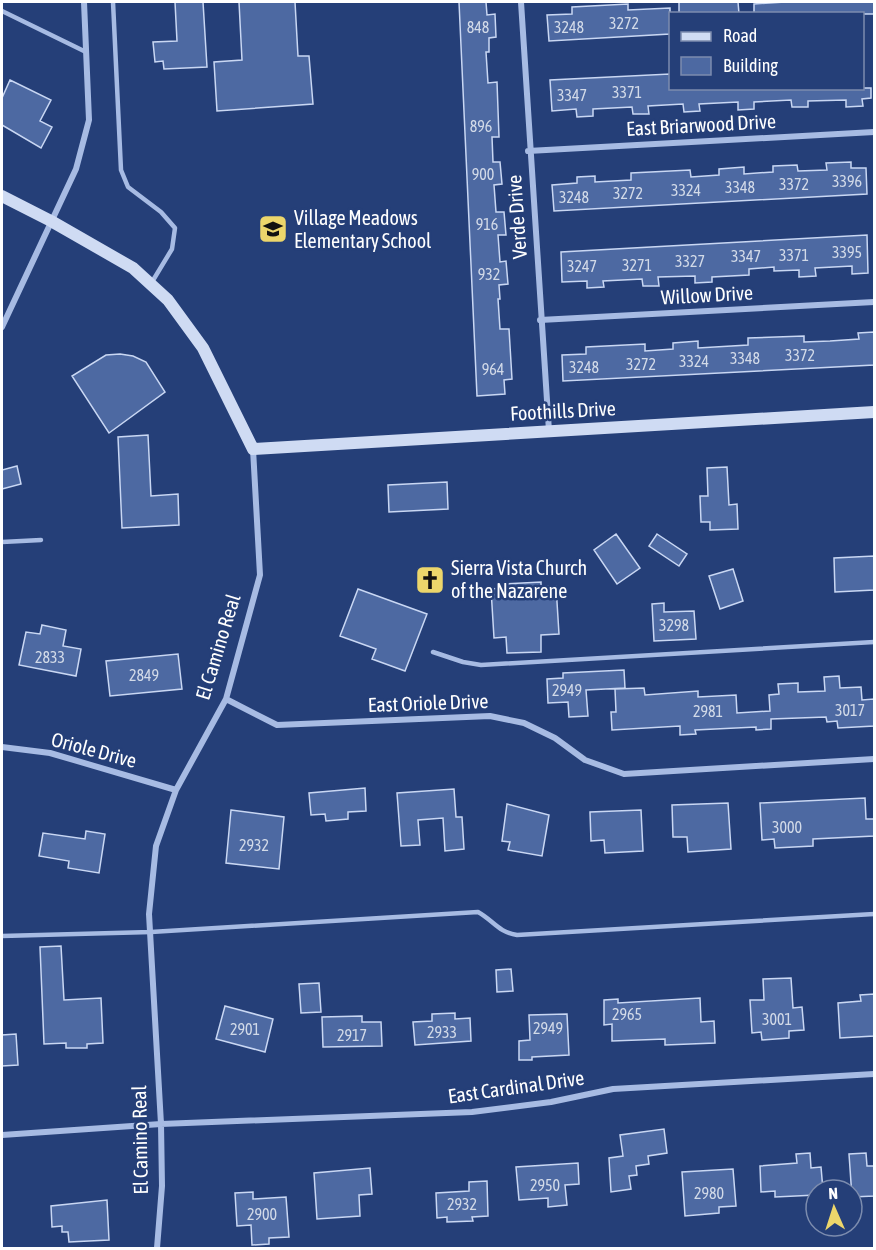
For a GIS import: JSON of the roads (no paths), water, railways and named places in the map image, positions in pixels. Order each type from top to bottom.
[{"type":"street","points":[[2,327],[76,169],[89,120],[84,2]]},
{"type":"street","name":"Verde Drive","points":[[520,2],[528,151],[549,431]]},
{"type":"street","name":"East Briarwood Drive","points":[[528,151],[874,132]]},
{"type":"street","name":"El Camino Real","points":[[2,196],[133,268],[168,300],[203,348],[229,395],[253,449],[260,575],[226,699],[176,790],[156,846],[149,914],[161,1124],[162,1186],[157,1248]]},
{"type":"street","name":"Willow Drive","points":[[540,320],[874,302]]},
{"type":"street","name":"Foothills Drive","points":[[253,449],[874,412]]},
{"type":"street","name":"East Oriole Drive","points":[[226,699],[278,725],[490,716],[524,723],[555,738],[585,760],[624,774],[874,759]]},
{"type":"street","name":"Oriole Drive","points":[[2,747],[50,753],[176,790]]},
{"type":"street","name":"East Cardinal Drive","points":[[2,1135],[161,1124],[472,1112],[551,1102],[612,1089],[874,1074]]},
{"type":"lane","points":[[113,2],[121,170],[128,188],[161,212],[176,228],[172,249],[150,284]]},
{"type":"lane","points":[[2,11],[86,52]]},
{"type":"lane","points":[[2,542],[40,540]]},
{"type":"lane","points":[[433,652],[463,662],[481,664],[874,642]]},
{"type":"lane","points":[[2,936],[151,932],[478,912],[490,919],[502,933],[517,935],[874,914]]},
{"type":"place","name":"Village Meadows Elementary School","points":[[273,229]]},
{"type":"place","name":"Sierra Vista Church of the Nazarene","points":[[430,580]]}]
